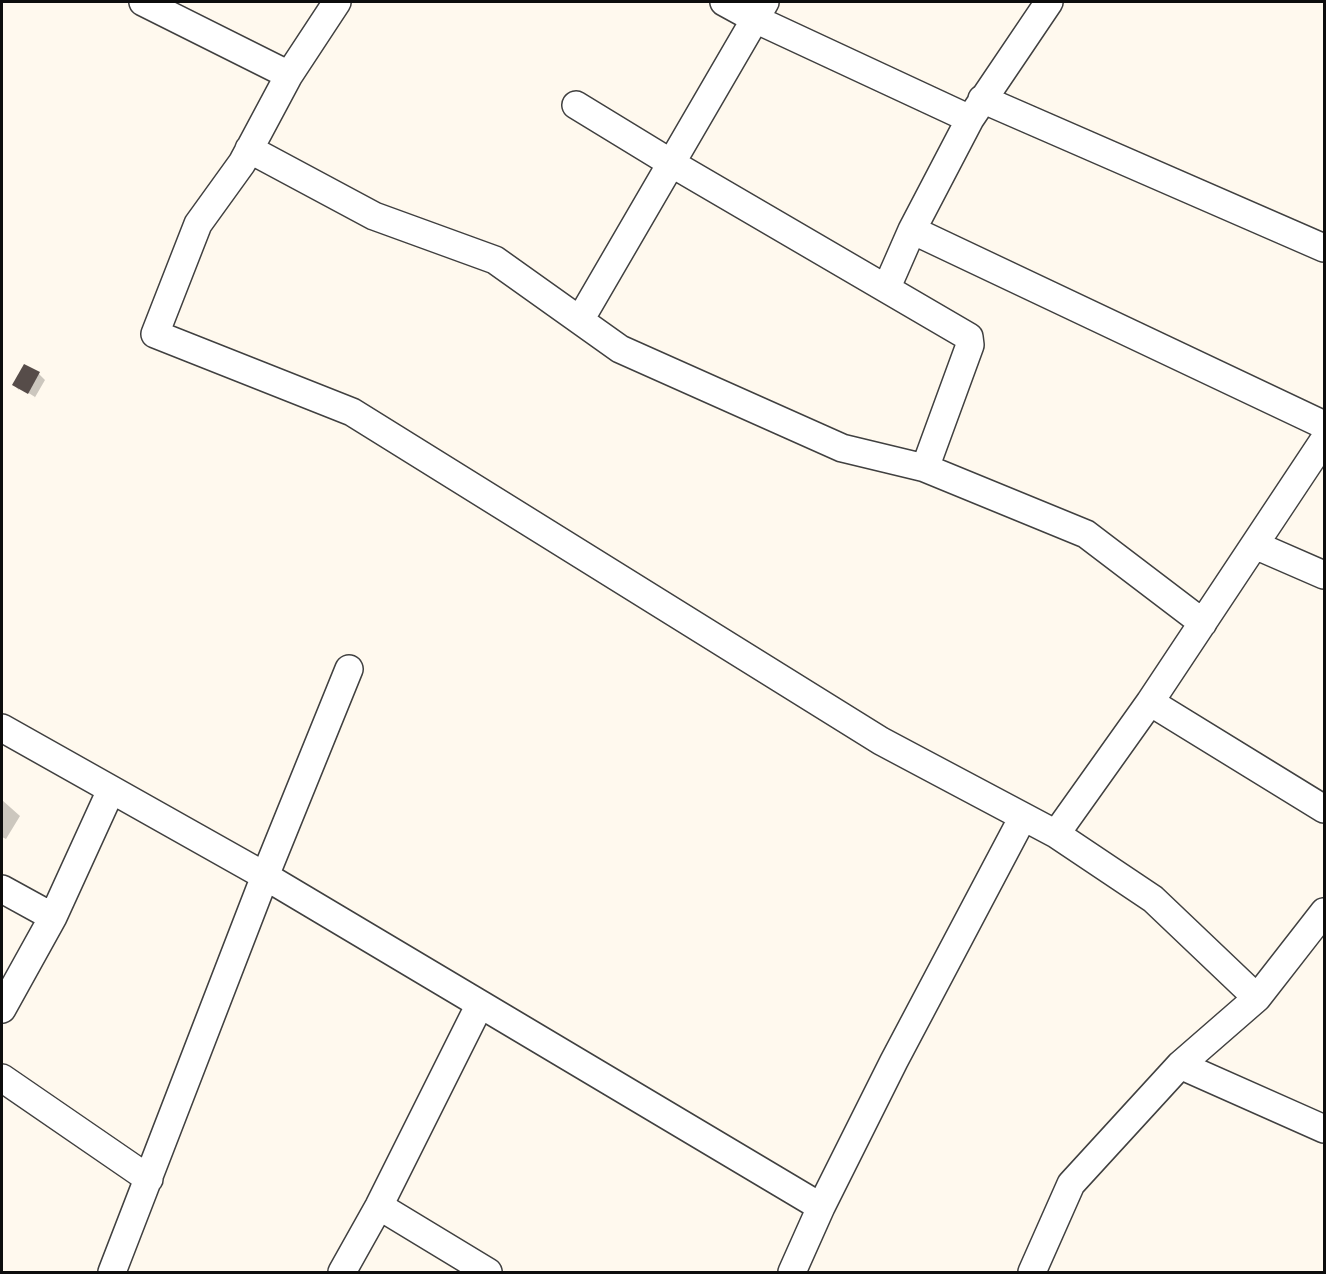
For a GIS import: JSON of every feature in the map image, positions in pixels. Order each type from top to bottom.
[{"type":"street","points":[[143,2],[289,75]]},
{"type":"street","points":[[337,2],[289,75],[242,163],[198,224],[155,334],[352,412],[881,741],[1056,834],[1153,899],[1257,998]]},
{"type":"street","points":[[724,2],[760,10],[976,109],[1324,248]]},
{"type":"street","points":[[887,287],[912,230],[976,109],[1049,2]]},
{"type":"street","points":[[580,320],[760,10]]},
{"type":"street","points":[[576,105],[969,337],[970,345],[925,468]]},
{"type":"street","points":[[249,149],[375,216],[495,260],[620,348],[843,448],[925,468],[1086,534],[1203,623]]},
{"type":"street","points":[[912,230],[1324,425]]},
{"type":"street","points":[[1056,834],[1150,702],[1324,440]]},
{"type":"street","points":[[1254,545],[1324,575]]},
{"type":"street","points":[[112,1272],[265,876],[349,669]]},
{"type":"street","points":[[1150,702],[1324,808]]},
{"type":"street","points":[[2,728],[265,876],[821,1207]]},
{"type":"street","points":[[2,1009],[53,917],[111,790]]},
{"type":"street","points":[[792,1272],[821,1207],[894,1061],[1023,817]]},
{"type":"street","points":[[2,889],[53,917]]},
{"type":"street","points":[[1032,1272],[1071,1184],[1180,1065],[1257,998],[1313,945],[1324,912]]},
{"type":"street","points":[[342,1272],[380,1206],[480,1004]]},
{"type":"street","points":[[1180,1065],[1324,1129]]},
{"type":"street","points":[[2,1078],[149,1179]]},
{"type":"street","points":[[380,1206],[488,1272]]},
{"type":"building","points":[[24,364],[40,372],[28,394],[12,385]]}]
